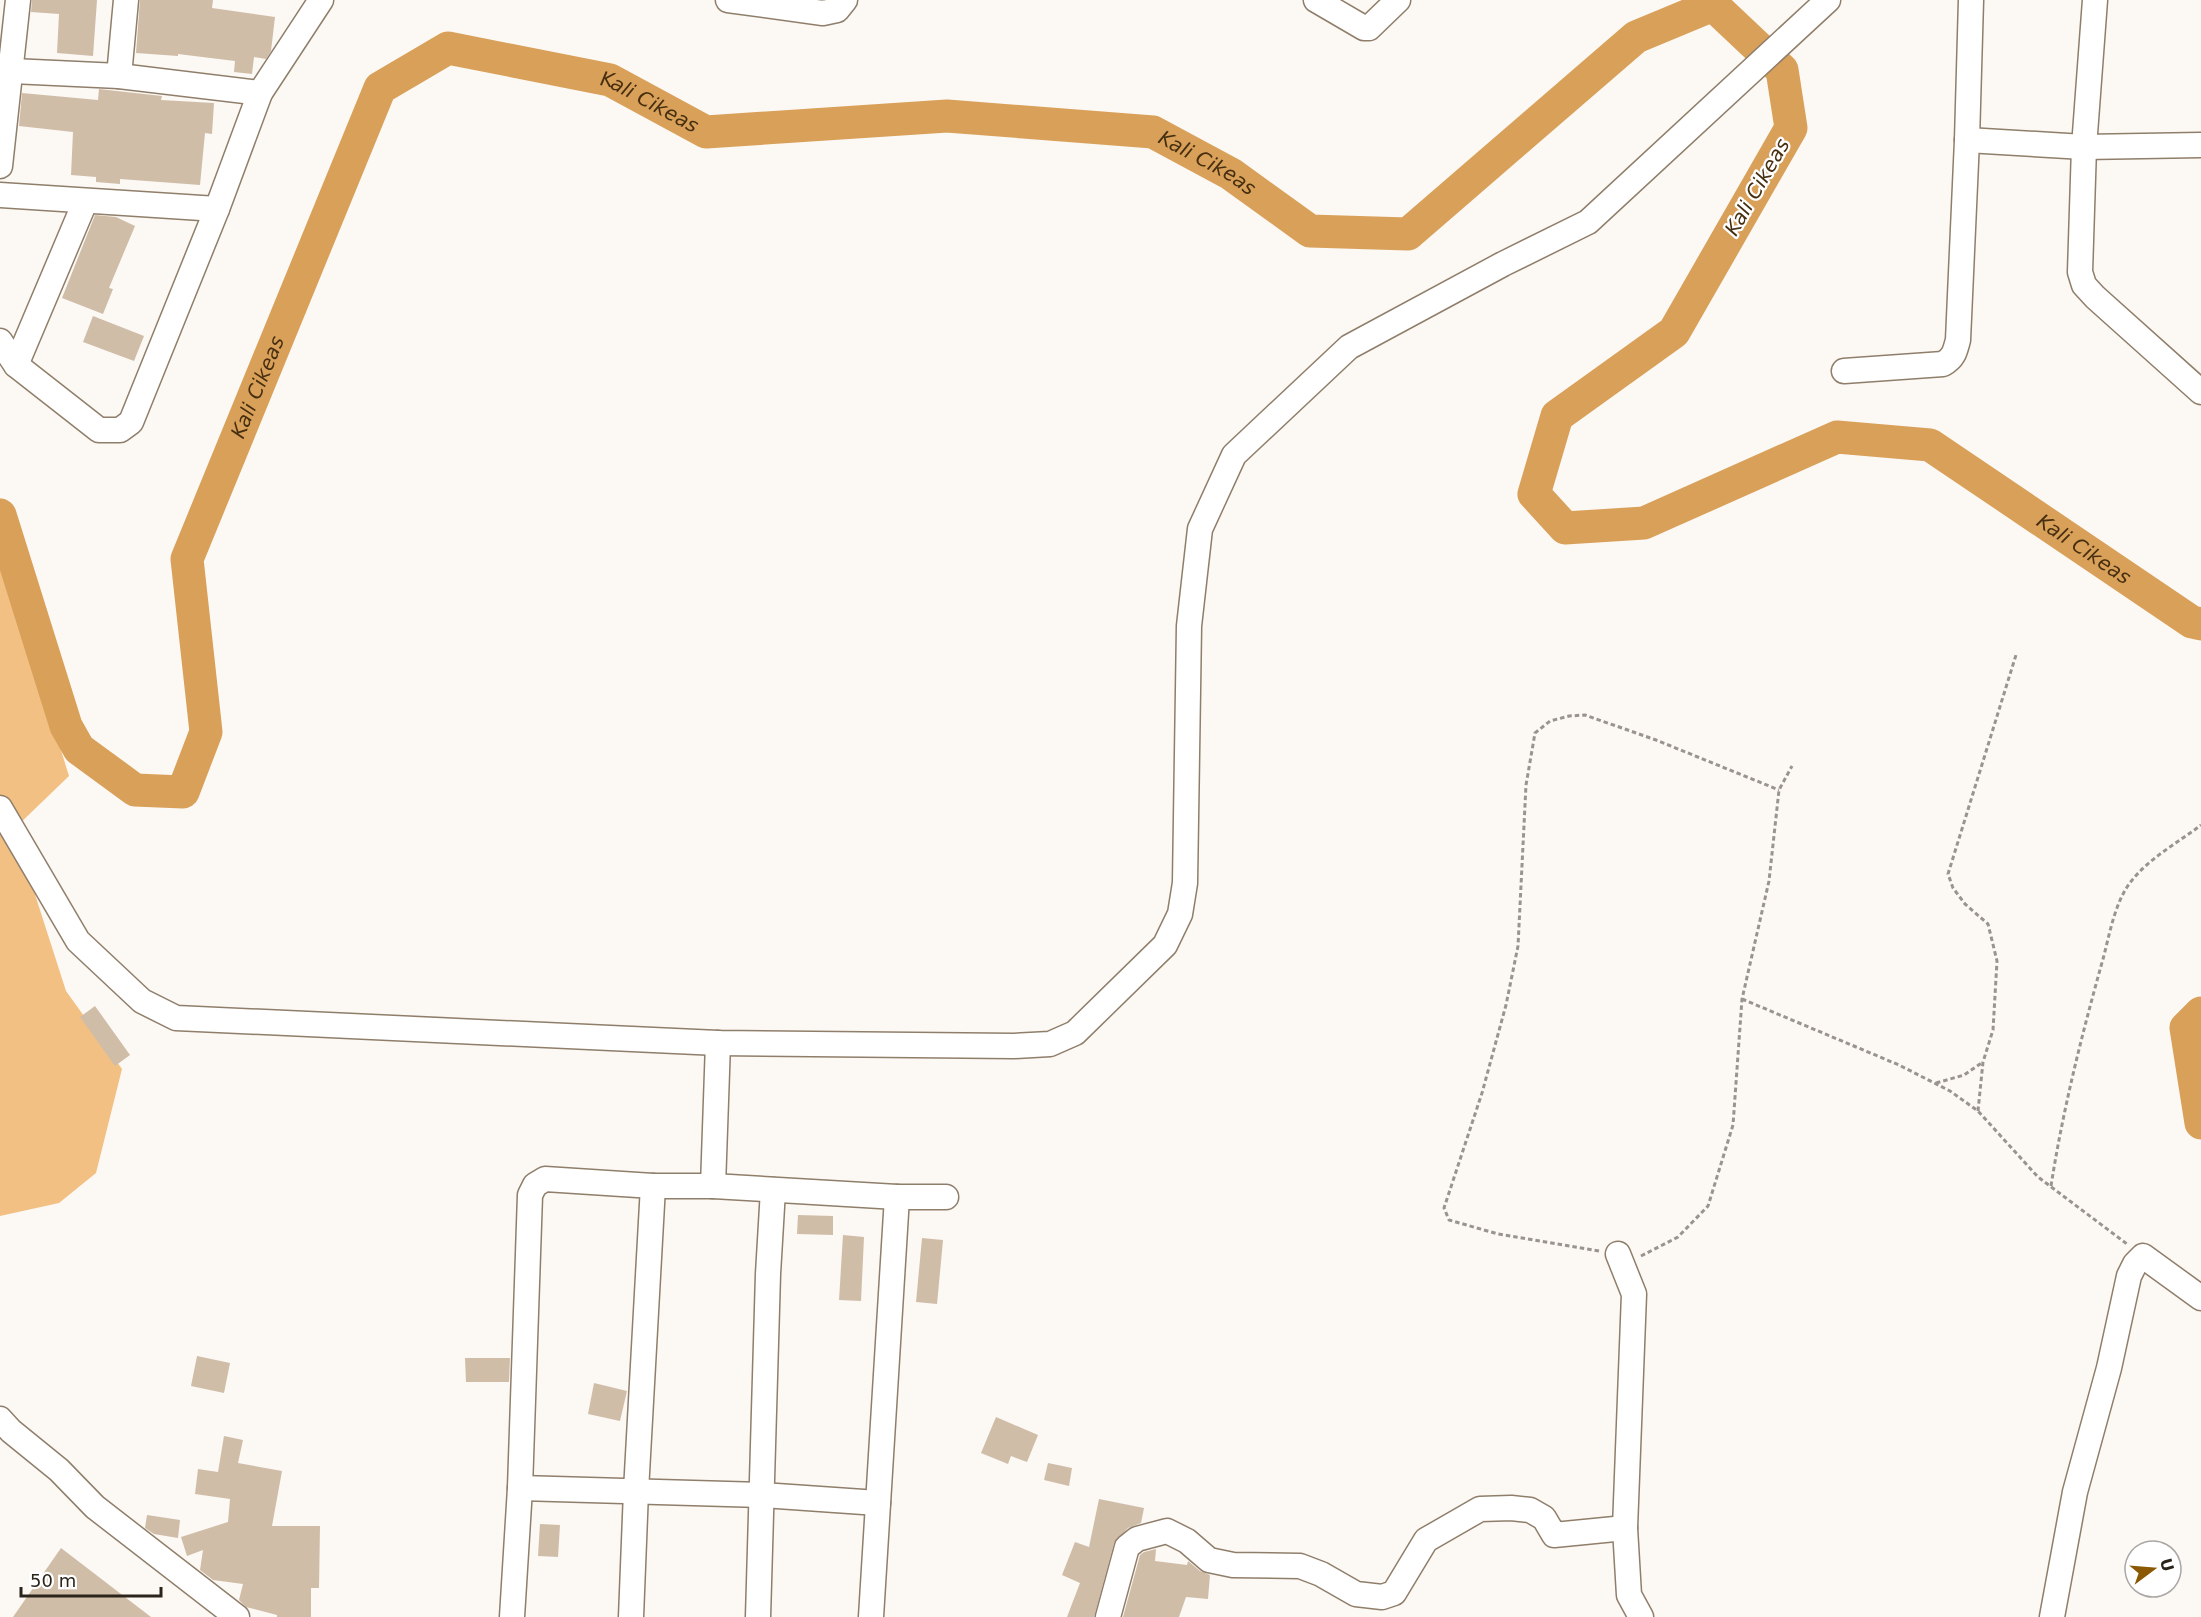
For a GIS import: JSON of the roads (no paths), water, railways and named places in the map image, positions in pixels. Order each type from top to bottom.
[{"type":"street","points":[[0,166],[18,0]]},
{"type":"street","points":[[119,76],[126,0]]},
{"type":"street","points":[[0,341],[16,365],[99,430],[120,430],[131,422],[217,209],[260,93],[321,0]]},
{"type":"street","points":[[728,0],[823,13],[837,10],[845,0]]},
{"type":"street","points":[[1316,0],[1364,28],[1369,28],[1398,0]]},
{"type":"street","points":[[0,807],[78,940],[142,1001],[177,1018],[718,1043],[1014,1046],[1050,1044],[1075,1033],[1165,945],[1180,914],[1185,883],[1189,626],[1200,529],[1234,455],[1349,347],[1503,264],[1588,222],[1828,0]]},
{"type":"street","points":[[1844,371],[1943,364],[1952,359],[1958,340],[1971,0]]},
{"type":"street","points":[[2095,0],[2084,147],[2080,272],[2084,285],[2118,320],[2201,392]]},
{"type":"street","points":[[12,71],[119,76],[260,93]]},
{"type":"street","points":[[1967,140],[2084,147],[2201,145]]},
{"type":"street","points":[[0,195],[217,209]]},
{"type":"street","points":[[16,365],[85,202]]},
{"type":"street","points":[[713,1186],[718,1043]]},
{"type":"street","points":[[512,1617],[520,1488],[530,1195],[535,1185],[545,1179],[897,1197],[946,1197]]},
{"type":"street","points":[[631,1617],[653,1186]]},
{"type":"street","points":[[758,1617],[768,1274],[773,1190]]},
{"type":"street","points":[[870,1617],[897,1197]]},
{"type":"street","points":[[1618,1254],[1634,1294],[1625,1528],[1629,1595],[1641,1617]]},
{"type":"street","points":[[2052,1617],[2075,1492],[2109,1368],[2129,1276],[2135,1264],[2143,1256],[2201,1298]]},
{"type":"street","points":[[0,1419],[11,1431],[59,1470],[95,1507],[237,1617]]},
{"type":"street","points":[[520,1488],[762,1495],[878,1503]]},
{"type":"street","points":[[1108,1617],[1127,1547],[1137,1539],[1167,1531],[1187,1541],[1209,1560],[1233,1564],[1300,1566],[1321,1574],[1356,1594],[1382,1597],[1394,1593],[1426,1540],[1480,1509],[1530,1510],[1545,1518],[1554,1534],[1625,1528]]},
{"type":"waterway","name":"Kali Cikeas","points":[[0,515],[66,726],[79,749],[135,790],[183,792],[206,732],[187,559],[380,88],[448,48],[610,80],[706,132],[947,116],[1153,132],[1231,174],[1310,231],[1408,234],[1636,37],[1713,5],[1782,70],[1791,128],[1674,332],[1557,416],[1534,494],[1565,528],[1644,523],[1837,437],[1930,445],[2192,622],[2201,624]]},
{"type":"waterway","name":"Kali Cikeas","points":[[2201,1013],[2186,1028],[2201,1123]]}]
